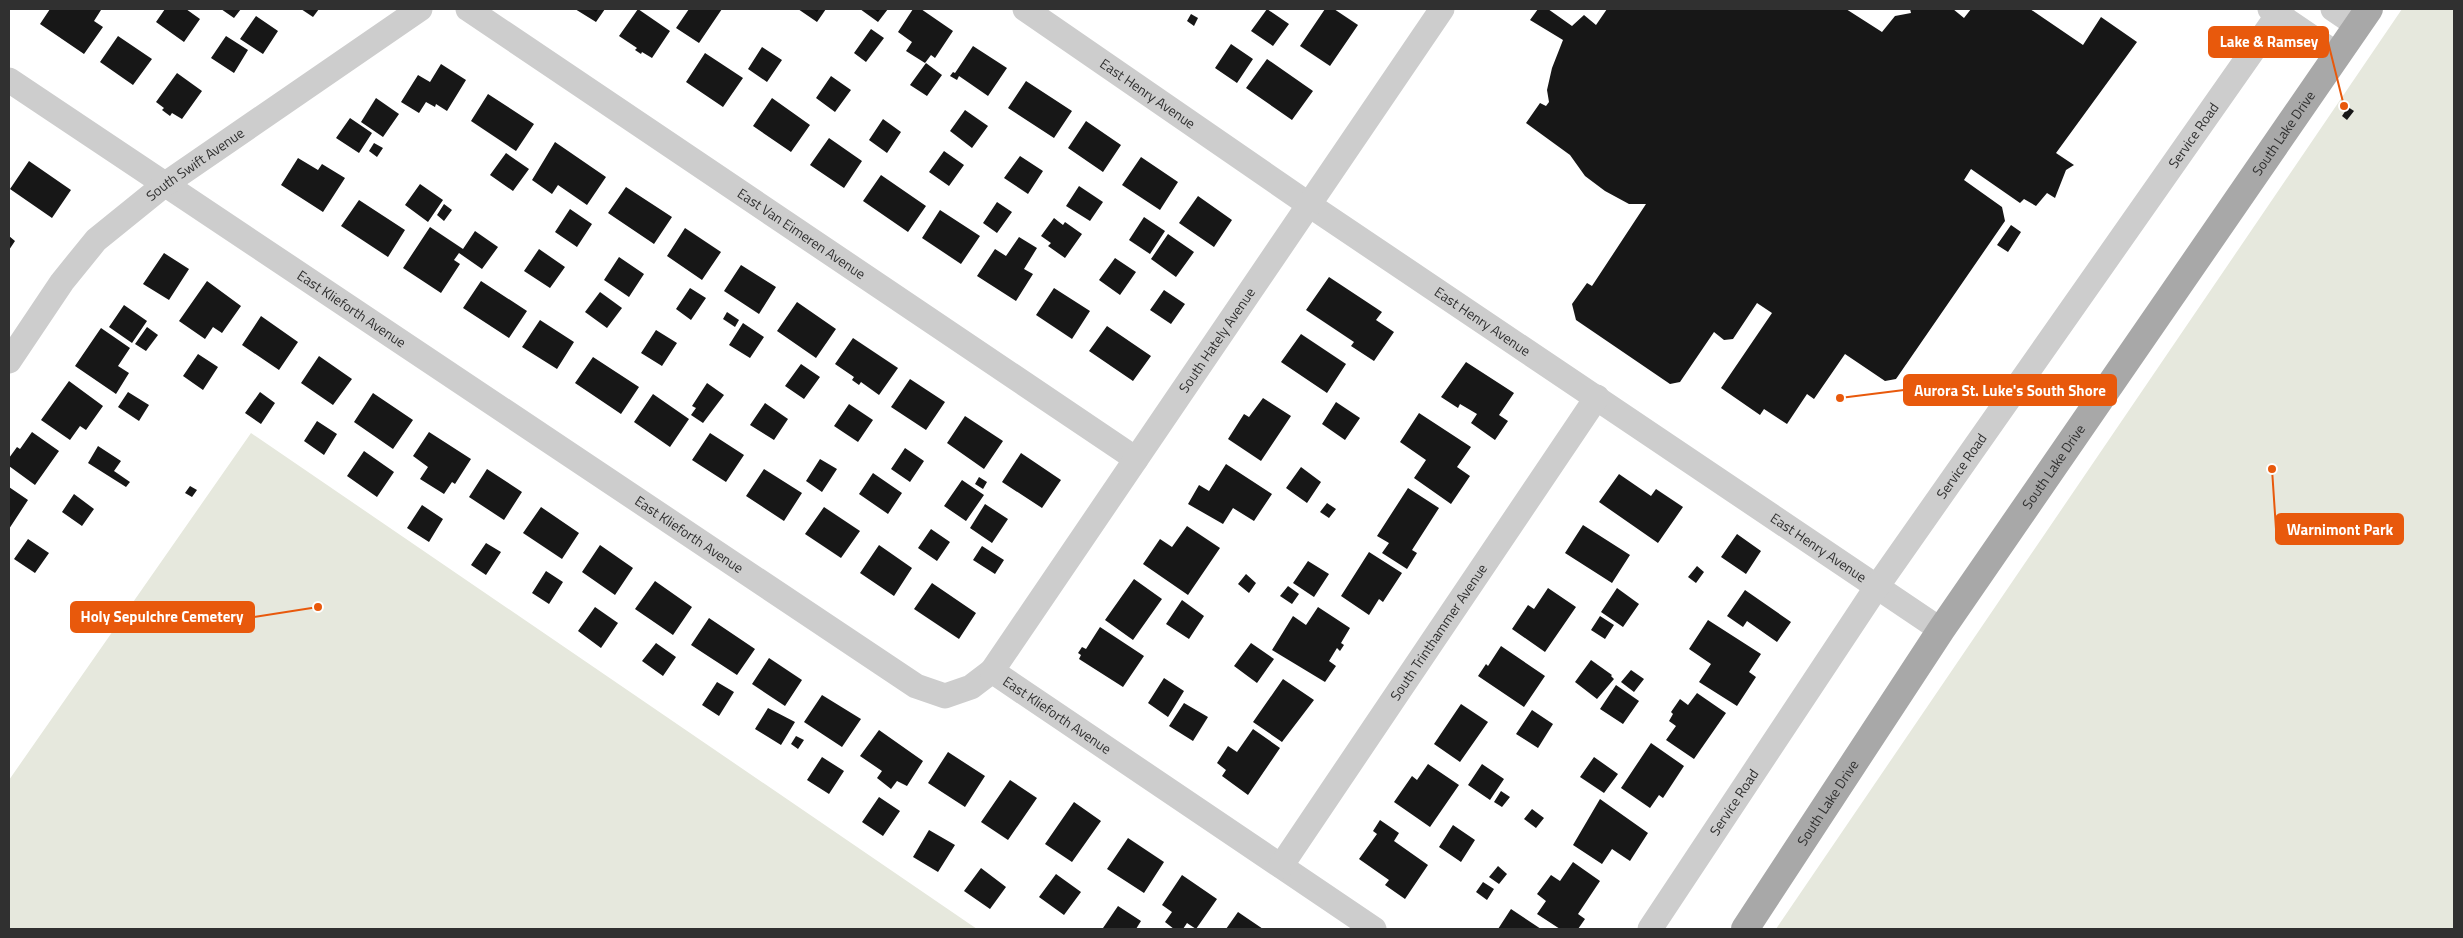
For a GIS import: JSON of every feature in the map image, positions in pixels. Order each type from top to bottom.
[{"type":"main road","name":"South Lake Drive","points":[[1745,929],[1941,630],[2363,17]]},
{"type":"street","name":"South Swift Avenue","points":[[9,361],[62,282],[96,240],[164,185],[420,9]]},
{"type":"street","name":"East Van Eimeren Avenue","points":[[468,9],[1136,459]]},
{"type":"street","name":"East Henry Avenue","points":[[1025,9],[1308,204],[1941,630]]},
{"type":"street","name":"South Hately Avenue","points":[[992,671],[1442,9]]},
{"type":"street","points":[[2333,9],[2363,17]]},
{"type":"street","points":[[2277,11],[2338,55]]},
{"type":"street","name":"Service Road","points":[[1650,929],[1876,588],[2277,11]]},
{"type":"street","name":"East Klieforth Avenue","points":[[9,80],[916,686],[945,696],[971,687],[992,671],[1374,929]]},
{"type":"street","name":"South Trinthammer Avenue","points":[[1281,866],[1597,397]]},
{"type":"shaded area","points":[[2402,9],[2454,9],[2454,929],[1776,929]]},
{"type":"shaded area","points":[[251,433],[977,929],[9,929],[9,780]]},
{"type":"building","points":[[50,9],[101,10],[94,21],[103,27],[84,54],[40,24]]},
{"type":"building","points":[[165,9],[186,9],[200,19],[184,42],[156,22]]},
{"type":"building","points":[[221,9],[241,9],[234,18]]},
{"type":"building","points":[[301,9],[319,9],[313,17]]},
{"type":"building","points":[[575,9],[605,9],[596,22]]},
{"type":"building","points":[[638,9],[670,31],[652,58],[635,50],[637,48],[619,36]]},
{"type":"building","points":[[689,9],[722,9],[699,43],[676,28]]},
{"type":"building","points":[[798,9],[826,9],[817,22]]},
{"type":"building","points":[[860,9],[888,9],[878,22]]},
{"type":"building","points":[[913,9],[921,9],[953,31],[935,58],[931,55],[925,63],[906,51],[912,42],[898,32]]},
{"type":"building","points":[[1267,9],[1289,24],[1273,46],[1251,31]]},
{"type":"building","points":[[1325,9],[1334,9],[1358,25],[1330,66],[1300,46]]},
{"type":"building","points":[[1538,9],[1548,9],[1572,26],[1584,15],[1596,25],[1607,9],[1846,9],[1882,32],[1895,16],[1911,13],[1910,9],[1953,9],[1964,18],[1971,9],[2030,9],[2083,45],[2101,17],[2137,42],[2056,153],[2074,165],[2066,170],[2055,198],[2047,193],[2036,206],[2024,199],[2020,203],[1971,169],[1964,180],[2002,207],[2005,221],[1896,379],[1885,381],[1845,354],[1814,399],[1807,394],[1787,424],[1764,409],[1760,415],[1721,388],[1772,313],[1757,303],[1733,339],[1724,340],[1714,332],[1680,382],[1670,384],[1576,320],[1572,304],[1587,283],[1592,286],[1646,204],[1629,204],[1605,191],[1585,176],[1570,155],[1526,123],[1540,103],[1546,106],[1549,102],[1547,90],[1552,68],[1563,40],[1530,20]]},
{"type":"building","points":[[1191,14],[1198,18],[1194,26],[1187,21]]},
{"type":"building","points":[[256,16],[278,31],[263,54],[240,39]]},
{"type":"building","points":[[871,29],[884,38],[866,62],[854,53]]},
{"type":"building","points":[[118,36],[152,59],[133,85],[100,62]]},
{"type":"building","points":[[226,36],[248,50],[234,73],[211,58]]},
{"type":"building","points":[[1231,44],[1253,59],[1237,83],[1215,68]]},
{"type":"building","points":[[973,46],[1007,68],[988,96],[959,76],[957,80],[950,76],[953,72],[955,73]]},
{"type":"building","points":[[762,47],[782,60],[767,82],[748,69]]},
{"type":"building","points":[[705,53],[743,78],[723,107],[686,82]]},
{"type":"building","points":[[1267,59],[1313,91],[1292,120],[1246,88]]},
{"type":"building","points":[[926,63],[942,75],[927,96],[910,85]]},
{"type":"building","points":[[441,64],[466,80],[447,111],[436,104],[435,107],[426,102],[419,113],[401,102],[418,75],[430,82]]},
{"type":"building","points":[[177,73],[202,91],[182,119],[172,113],[170,116],[156,102]]},
{"type":"building","points":[[831,76],[851,90],[835,112],[816,98]]},
{"type":"building","points":[[1026,81],[1072,111],[1054,138],[1008,108]]},
{"type":"building","points":[[488,94],[534,124],[516,151],[471,121]]},
{"type":"building","points":[[376,98],[399,114],[383,137],[361,122]]},
{"type":"building","points":[[772,98],[810,125],[791,152],[753,126]]},
{"type":"building","points":[[2348,107],[2354,111],[2347,120],[2342,116]]},
{"type":"building","points":[[965,110],[988,126],[972,148],[950,131]]},
{"type":"building","points":[[350,118],[372,133],[359,153],[336,138]]},
{"type":"building","points":[[883,119],[901,132],[887,153],[869,140]]},
{"type":"building","points":[[1086,121],[1121,145],[1103,172],[1068,148]]},
{"type":"building","points":[[829,138],[862,161],[844,188],[810,165]]},
{"type":"building","points":[[555,142],[606,177],[587,205],[558,185],[552,194],[532,180]]},
{"type":"building","points":[[374,143],[383,148],[377,157],[369,151]]},
{"type":"building","points":[[944,151],[964,165],[949,186],[929,172]]},
{"type":"building","points":[[506,153],[529,169],[513,191],[490,175]]},
{"type":"building","points":[[1020,156],[1043,171],[1028,194],[1004,178]]},
{"type":"building","points":[[1141,157],[1178,182],[1160,210],[1122,185]]},
{"type":"building","points":[[298,158],[318,170],[322,164],[345,178],[323,212],[281,185]]},
{"type":"building","points":[[29,161],[71,190],[52,218],[10,189]]},
{"type":"building","points":[[881,175],[926,206],[908,232],[863,201]]},
{"type":"building","points":[[420,184],[443,200],[428,222],[405,205]]},
{"type":"building","points":[[1079,186],[1103,202],[1090,221],[1066,206]]},
{"type":"building","points":[[626,187],[672,217],[654,244],[608,213]]},
{"type":"building","points":[[1198,196],[1232,220],[1214,247],[1179,223]]},
{"type":"building","points":[[359,200],[405,230],[388,257],[341,226]]},
{"type":"building","points":[[997,202],[1012,212],[997,233],[983,223]]},
{"type":"building","points":[[444,204],[452,210],[444,221],[437,215]]},
{"type":"building","points":[[570,209],[592,224],[577,247],[555,232]]},
{"type":"building","points":[[940,210],[980,236],[961,264],[922,238]]},
{"type":"building","points":[[1144,217],[1165,231],[1150,254],[1129,240]]},
{"type":"building","points":[[1054,218],[1063,225],[1065,222],[1082,234],[1065,258],[1048,246],[1051,243],[1041,236]]},
{"type":"building","points":[[2011,225],[2021,232],[2008,252],[1997,245]]},
{"type":"building","points":[[430,227],[463,249],[475,231],[498,247],[482,269],[459,253],[454,260],[460,264],[441,293],[403,268]]},
{"type":"building","points":[[685,228],[721,252],[702,280],[667,256]]},
{"type":"building","points":[[1168,234],[1194,252],[1176,277],[1151,259]]},
{"type":"building","points":[[9,236],[15,241],[9,250]]},
{"type":"building","points":[[1019,237],[1037,248],[1024,269],[1033,274],[1016,301],[977,276],[995,249],[1006,256]]},
{"type":"building","points":[[539,249],[565,267],[550,288],[524,271]]},
{"type":"building","points":[[164,253],[189,269],[169,300],[143,284]]},
{"type":"building","points":[[619,257],[644,274],[629,297],[604,280]]},
{"type":"building","points":[[1115,258],[1136,272],[1120,295],[1099,280]]},
{"type":"building","points":[[741,265],[776,287],[759,314],[724,291]]},
{"type":"building","points":[[1329,277],[1382,312],[1376,320],[1394,332],[1374,361],[1351,346],[1354,342],[1306,310]]},
{"type":"building","points":[[207,281],[241,306],[222,333],[213,327],[205,339],[179,321]]},
{"type":"building","points":[[481,281],[527,311],[509,338],[463,308]]},
{"type":"building","points":[[690,288],[706,298],[691,320],[676,309]]},
{"type":"building","points":[[1054,288],[1090,311],[1072,339],[1036,315]]},
{"type":"building","points":[[1164,290],[1185,304],[1171,324],[1150,310]]},
{"type":"building","points":[[600,292],[622,308],[607,328],[585,312]]},
{"type":"building","points":[[797,302],[836,329],[816,358],[777,331]]},
{"type":"building","points":[[124,305],[147,321],[132,343],[109,327]]},
{"type":"building","points":[[727,312],[739,320],[735,327],[723,319]]},
{"type":"building","points":[[261,316],[298,342],[279,370],[242,345]]},
{"type":"building","points":[[540,320],[574,342],[557,369],[522,347]]},
{"type":"building","points":[[743,323],[764,337],[750,358],[729,345]]},
{"type":"building","points":[[1107,326],[1151,356],[1133,381],[1089,351]]},
{"type":"building","points":[[147,327],[158,335],[146,351],[135,344]]},
{"type":"building","points":[[101,328],[130,348],[118,366],[129,373],[116,394],[75,366]]},
{"type":"building","points":[[656,330],[677,343],[662,366],[641,353]]},
{"type":"building","points":[[1301,334],[1346,364],[1327,393],[1281,362]]},
{"type":"building","points":[[853,338],[898,368],[879,395],[861,382],[859,385],[852,380],[854,377],[835,364]]},
{"type":"building","points":[[198,354],[218,367],[203,390],[183,376]]},
{"type":"building","points":[[319,356],[352,379],[333,405],[301,383]]},
{"type":"building","points":[[593,357],[639,387],[621,414],[575,383]]},
{"type":"building","points":[[1466,362],[1514,393],[1499,415],[1508,421],[1495,440],[1471,423],[1477,414],[1460,404],[1458,408],[1441,397]]},
{"type":"building","points":[[801,364],[820,377],[804,399],[785,386]]},
{"type":"building","points":[[910,379],[945,402],[926,430],[891,407]]},
{"type":"building","points":[[69,381],[103,406],[86,430],[80,426],[70,440],[41,420]]},
{"type":"building","points":[[707,383],[724,395],[703,423],[691,415],[696,408],[692,406]]},
{"type":"building","points":[[128,392],[149,405],[139,421],[118,407]]},
{"type":"building","points":[[260,392],[275,403],[261,424],[245,413]]},
{"type":"building","points":[[373,393],[413,420],[393,449],[354,422]]},
{"type":"building","points":[[653,394],[689,419],[670,447],[634,422]]},
{"type":"building","points":[[1263,398],[1291,416],[1261,461],[1228,439],[1244,414],[1249,417]]},
{"type":"building","points":[[1336,402],[1360,418],[1345,440],[1322,424]]},
{"type":"building","points":[[765,403],[788,419],[774,440],[750,425]]},
{"type":"building","points":[[849,404],[873,420],[858,442],[834,426]]},
{"type":"building","points":[[1419,413],[1471,447],[1457,467],[1470,476],[1451,504],[1414,478],[1426,460],[1400,442]]},
{"type":"building","points":[[965,416],[1003,441],[984,469],[947,443]]},
{"type":"building","points":[[317,421],[337,434],[324,455],[304,441]]},
{"type":"building","points":[[32,432],[59,451],[35,485],[9,466],[9,458],[17,447],[20,449]]},
{"type":"building","points":[[429,432],[471,459],[455,484],[452,482],[444,494],[420,479],[428,467],[413,456]]},
{"type":"building","points":[[710,433],[744,455],[726,482],[692,460]]},
{"type":"building","points":[[98,446],[121,461],[114,471],[130,482],[126,487],[88,463]]},
{"type":"building","points":[[905,448],[924,461],[910,482],[891,469]]},
{"type":"building","points":[[364,451],[394,472],[377,497],[347,476]]},
{"type":"building","points":[[1021,453],[1061,480],[1042,508],[1002,482]]},
{"type":"building","points":[[820,459],[837,469],[822,492],[806,481]]},
{"type":"building","points":[[1226,464],[1272,494],[1254,521],[1233,508],[1223,524],[1188,504],[1199,485],[1209,491]]},
{"type":"building","points":[[1301,467],[1321,482],[1307,503],[1286,488]]},
{"type":"building","points":[[487,469],[522,492],[504,520],[469,497]]},
{"type":"building","points":[[764,469],[802,493],[784,521],[746,496]]},
{"type":"building","points":[[873,473],[902,493],[888,514],[859,494]]},
{"type":"building","points":[[1619,474],[1651,496],[1656,489],[1683,507],[1658,543],[1599,502]]},
{"type":"building","points":[[979,477],[987,482],[983,489],[975,484]]},
{"type":"building","points":[[962,480],[984,495],[966,521],[944,506]]},
{"type":"building","points":[[190,486],[197,490],[192,497],[185,493]]},
{"type":"building","points":[[9,487],[28,500],[9,529]]},
{"type":"building","points":[[1408,488],[1439,508],[1412,550],[1417,553],[1407,569],[1382,553],[1389,543],[1377,536]]},
{"type":"building","points":[[74,494],[94,509],[82,526],[62,512]]},
{"type":"building","points":[[1327,503],[1336,509],[1329,518],[1320,512]]},
{"type":"building","points":[[985,504],[1008,519],[992,543],[970,528]]},
{"type":"building","points":[[422,505],[443,519],[429,542],[407,528]]},
{"type":"building","points":[[541,507],[579,533],[562,559],[523,533]]},
{"type":"building","points":[[824,507],[860,531],[841,558],[805,534]]},
{"type":"building","points":[[1583,525],[1630,555],[1612,583],[1565,553]]},
{"type":"building","points":[[1187,526],[1220,548],[1188,595],[1143,564],[1160,539],[1172,547]]},
{"type":"building","points":[[931,529],[950,542],[937,561],[918,548]]},
{"type":"building","points":[[1737,534],[1761,551],[1746,574],[1721,557]]},
{"type":"building","points":[[28,539],[49,553],[35,573],[14,559]]},
{"type":"building","points":[[486,543],[501,552],[486,575],[471,565]]},
{"type":"building","points":[[600,545],[633,568],[615,595],[582,572]]},
{"type":"building","points":[[879,545],[912,568],[894,596],[860,573]]},
{"type":"building","points":[[982,546],[1004,560],[995,574],[973,560]]},
{"type":"building","points":[[1369,552],[1402,573],[1383,602],[1379,599],[1369,615],[1341,596]]},
{"type":"building","points":[[1308,561],[1329,574],[1314,597],[1293,583]]},
{"type":"building","points":[[1697,566],[1704,572],[1696,583],[1688,577]]},
{"type":"building","points":[[546,571],[563,582],[549,604],[532,593]]},
{"type":"building","points":[[1246,574],[1256,583],[1249,593],[1238,584]]},
{"type":"building","points":[[1134,579],[1162,599],[1133,640],[1105,620]]},
{"type":"building","points":[[655,581],[692,607],[673,635],[635,609]]},
{"type":"building","points":[[932,583],[976,613],[959,639],[914,609]]},
{"type":"building","points":[[1288,586],[1299,594],[1292,604],[1280,596]]},
{"type":"building","points":[[1548,588],[1576,607],[1545,652],[1512,629],[1528,605],[1534,609]]},
{"type":"building","points":[[1617,588],[1639,604],[1623,627],[1601,612]]},
{"type":"building","points":[[1745,590],[1791,622],[1777,642],[1747,621],[1743,627],[1727,616]]},
{"type":"building","points":[[1182,600],[1204,616],[1189,639],[1166,624]]},
{"type":"building","points":[[595,607],[618,623],[601,648],[578,631]]},
{"type":"building","points":[[1318,607],[1350,628],[1341,643],[1344,645],[1340,651],[1337,648],[1329,661],[1336,666],[1325,682],[1272,650],[1293,616],[1306,625]]},
{"type":"building","points":[[1600,616],[1614,625],[1605,639],[1591,630]]},
{"type":"building","points":[[709,618],[755,649],[737,675],[691,645]]},
{"type":"building","points":[[1708,620],[1761,654],[1749,672],[1756,677],[1737,706],[1699,682],[1711,664],[1689,649]]},
{"type":"building","points":[[1100,627],[1144,656],[1123,687],[1079,659],[1081,655],[1078,653],[1082,647],[1086,649]]},
{"type":"building","points":[[656,643],[676,657],[663,676],[642,661]]},
{"type":"building","points":[[1251,643],[1274,659],[1257,683],[1234,666]]},
{"type":"building","points":[[1501,646],[1545,676],[1524,707],[1478,676],[1486,664],[1488,666]]},
{"type":"building","points":[[769,658],[802,680],[785,706],[752,684]]},
{"type":"building","points":[[1591,660],[1612,675],[1614,679],[1597,699],[1575,682]]},
{"type":"building","points":[[1631,670],[1644,679],[1634,692],[1621,682]]},
{"type":"building","points":[[1164,678],[1184,691],[1168,717],[1148,703]]},
{"type":"building","points":[[1283,679],[1314,700],[1282,742],[1253,722]]},
{"type":"building","points":[[717,682],[734,692],[719,716],[702,705]]},
{"type":"building","points":[[1616,685],[1639,701],[1623,724],[1600,709]]},
{"type":"building","points":[[1697,693],[1726,713],[1694,759],[1666,740],[1676,726],[1669,721],[1673,714],[1671,712],[1680,699],[1688,705]]},
{"type":"building","points":[[822,695],[861,719],[842,747],[804,722]]},
{"type":"building","points":[[1184,703],[1208,717],[1193,741],[1169,726]]},
{"type":"building","points":[[1461,704],[1488,722],[1460,762],[1434,744]]},
{"type":"building","points":[[768,708],[795,722],[781,745],[755,729]]},
{"type":"building","points":[[1532,710],[1553,724],[1538,748],[1516,734]]},
{"type":"building","points":[[1253,729],[1280,748],[1248,795],[1222,776],[1226,770],[1217,763],[1228,746],[1237,752]]},
{"type":"building","points":[[879,730],[923,761],[907,786],[897,781],[891,789],[877,778],[882,771],[860,756]]},
{"type":"building","points":[[796,736],[804,740],[798,749],[791,744]]},
{"type":"building","points":[[1651,743],[1684,766],[1663,798],[1659,795],[1650,808],[1621,788]]},
{"type":"building","points":[[948,752],[985,776],[965,807],[928,783]]},
{"type":"building","points":[[822,757],[844,771],[829,794],[807,780]]},
{"type":"building","points":[[1594,757],[1618,774],[1604,793],[1580,777]]},
{"type":"building","points":[[1428,764],[1459,785],[1430,827],[1394,802],[1412,776],[1417,780]]},
{"type":"building","points":[[1482,764],[1504,779],[1490,800],[1468,785]]},
{"type":"building","points":[[1010,780],[1037,798],[1008,840],[981,822]]},
{"type":"building","points":[[1501,791],[1510,797],[1502,807],[1494,802]]},
{"type":"building","points":[[879,797],[900,811],[883,836],[862,822]]},
{"type":"building","points":[[1600,799],[1648,833],[1630,861],[1612,849],[1602,864],[1573,845]]},
{"type":"building","points":[[1074,802],[1101,821],[1072,862],[1045,844]]},
{"type":"building","points":[[1532,809],[1544,818],[1536,828],[1524,819]]},
{"type":"building","points":[[1380,820],[1399,833],[1394,841],[1428,865],[1405,899],[1385,885],[1389,880],[1359,859],[1377,834],[1373,831]]},
{"type":"building","points":[[1453,825],[1475,840],[1461,862],[1439,847]]},
{"type":"building","points":[[929,830],[955,845],[938,872],[913,857]]},
{"type":"building","points":[[1128,838],[1164,862],[1144,893],[1107,869]]},
{"type":"building","points":[[1573,862],[1600,881],[1578,914],[1585,919],[1578,929],[1560,929],[1537,914],[1546,901],[1537,894],[1551,875],[1560,881]]},
{"type":"building","points":[[1498,866],[1507,874],[1499,884],[1489,877]]},
{"type":"building","points":[[981,868],[1006,887],[990,909],[964,891]]},
{"type":"building","points":[[1056,874],[1081,892],[1064,915],[1039,897]]},
{"type":"building","points":[[1182,875],[1217,899],[1196,929],[1187,923],[1183,929],[1174,929],[1165,922],[1172,912],[1162,905]]},
{"type":"building","points":[[1483,882],[1494,889],[1487,900],[1476,892]]},
{"type":"building","points":[[1118,906],[1141,921],[1136,929],[1103,928]]},
{"type":"building","points":[[1511,909],[1541,929],[1498,929]]},
{"type":"building","points":[[1238,912],[1263,929],[1226,929]]},
{"type":"place","name":"Lake & Ramsey","points":[[2344,106]]},
{"type":"place","name":"Aurora St. Luke's South Shore","points":[[1840,398]]},
{"type":"place","name":"Warnimont Park","points":[[2272,469]]},
{"type":"place","name":"Holy Sepulchre Cemetery","points":[[318,607]]}]
